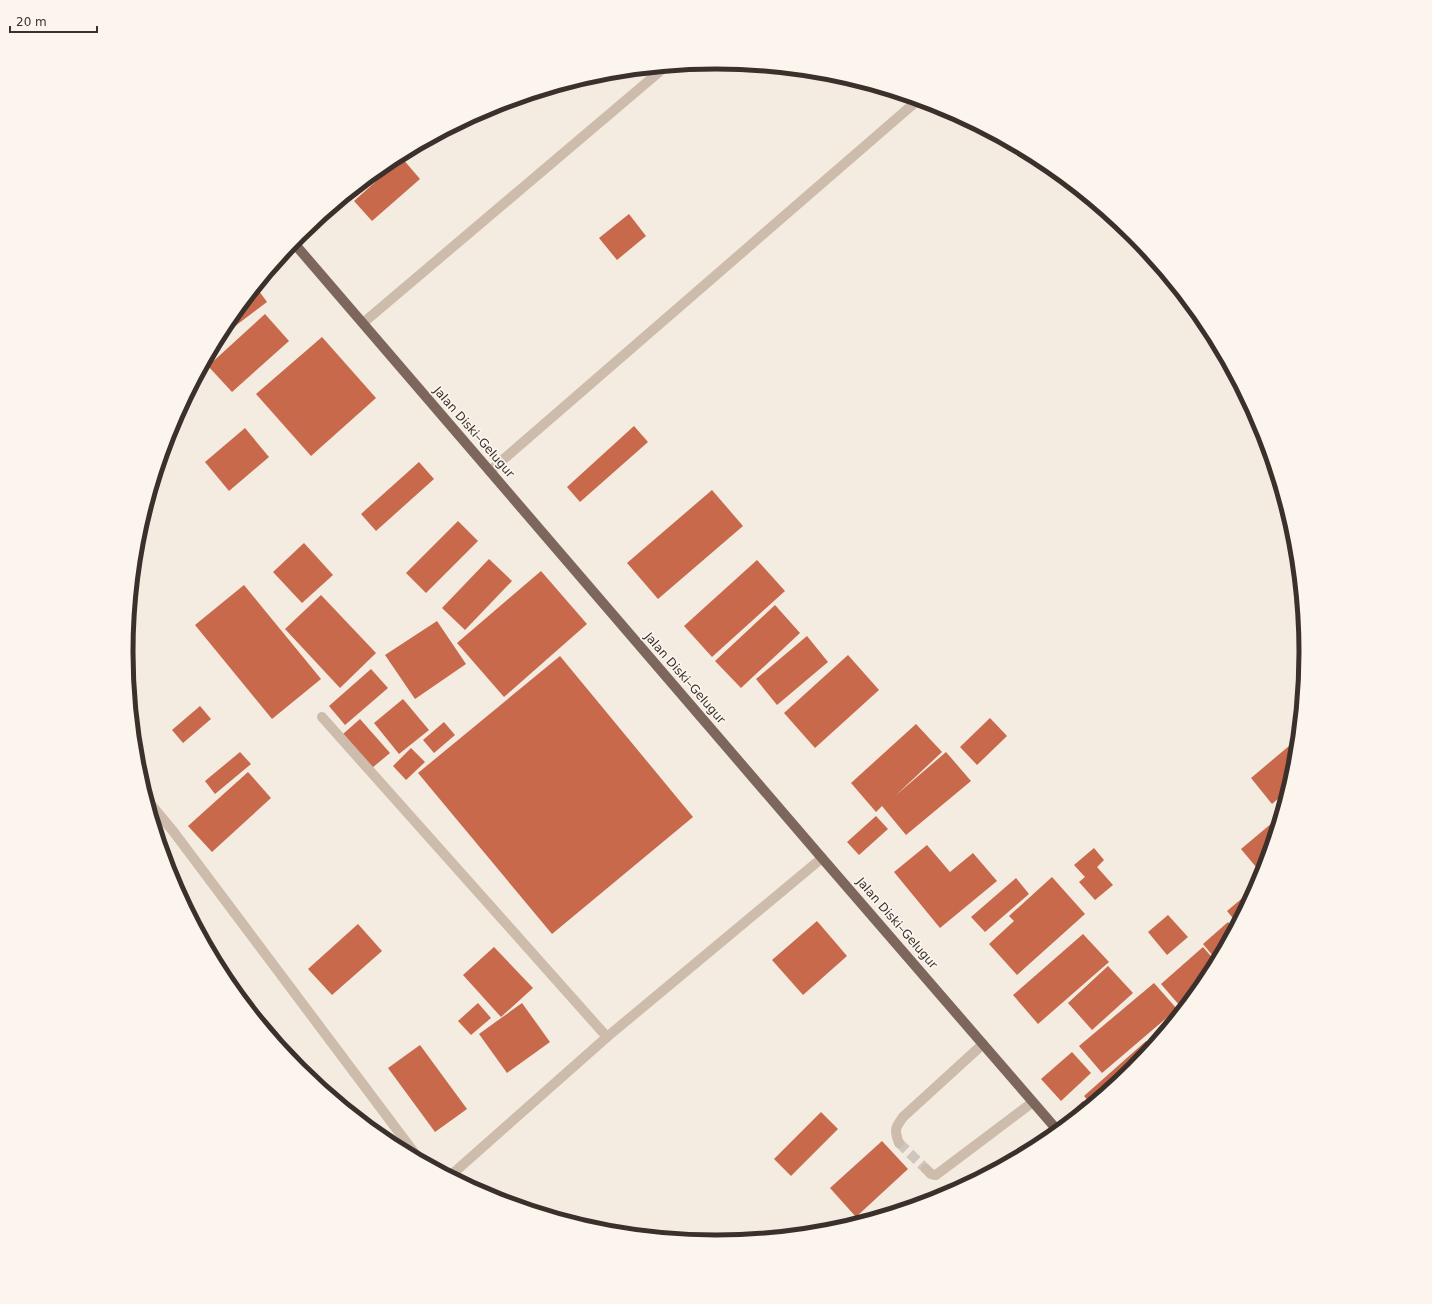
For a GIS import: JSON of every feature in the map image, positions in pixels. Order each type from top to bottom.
[{"type":"main road","name":"Jalan Diski–Gelugur","points":[[297,247],[1054,1127]]},
{"type":"street","points":[[363,323],[659,72]]},
{"type":"street","points":[[490,471],[914,104]]},
{"type":"street","points":[[322,717],[607,1037]]},
{"type":"street","points":[[155,809],[173,831],[412,1149]]},
{"type":"street","points":[[454,1173],[607,1037],[822,858]]},
{"type":"street","points":[[899,1142],[895,1133],[897,1125],[903,1117],[983,1044]]},
{"type":"street","points":[[926,1169],[931,1174],[936,1175],[1033,1102]]},
{"type":"building","points":[[404,160],[420,179],[372,221],[354,201],[392,167]]},
{"type":"building","points":[[629,214],[646,236],[617,260],[599,238]]},
{"type":"building","points":[[259,291],[267,302],[230,330]]},
{"type":"building","points":[[265,314],[289,341],[232,392],[208,366]]},
{"type":"building","points":[[322,337],[376,398],[311,456],[256,394]]},
{"type":"building","points":[[634,426],[648,442],[580,502],[567,487]]},
{"type":"building","points":[[245,428],[269,457],[229,491],[205,462]]},
{"type":"building","points":[[419,462],[434,479],[376,531],[361,514]]},
{"type":"building","points":[[712,490],[743,526],[658,599],[627,563]]},
{"type":"building","points":[[458,521],[478,541],[426,593],[406,573]]},
{"type":"building","points":[[304,543],[333,575],[302,603],[273,572]]},
{"type":"building","points":[[489,559],[512,581],[465,630],[442,608]]},
{"type":"building","points":[[757,560],[785,591],[712,657],[684,626]]},
{"type":"building","points":[[541,571],[587,624],[504,697],[457,643]]},
{"type":"building","points":[[244,585],[321,679],[272,719],[195,625]]},
{"type":"building","points":[[321,595],[376,653],[340,688],[285,629]]},
{"type":"building","points":[[775,605],[800,633],[741,688],[715,661]]},
{"type":"building","points":[[437,621],[466,664],[415,699],[385,655]]},
{"type":"building","points":[[807,636],[828,662],[777,705],[756,679]]},
{"type":"building","points":[[848,655],[879,690],[815,748],[784,713]]},
{"type":"building","points":[[560,656],[693,817],[552,934],[418,773]]},
{"type":"building","points":[[371,669],[388,688],[345,725],[329,706]]},
{"type":"building","points":[[403,699],[429,730],[399,754],[374,723]]},
{"type":"building","points":[[200,706],[211,719],[183,743],[172,730]]},
{"type":"building","points":[[990,718],[1007,736],[977,765],[960,747]]},
{"type":"building","points":[[360,719],[390,753],[372,768],[343,734]]},
{"type":"building","points":[[444,722],[455,735],[434,753],[423,740]]},
{"type":"building","points":[[916,724],[942,752],[895,796],[946,752],[971,781],[906,835],[882,806],[876,812],[851,783]]},
{"type":"building","points":[[1289,746],[1291,748],[1288,766],[1281,797],[1272,804],[1251,778]]},
{"type":"building","points":[[411,748],[425,762],[406,780],[393,766]]},
{"type":"building","points":[[240,752],[251,764],[215,794],[205,781]]},
{"type":"building","points":[[248,772],[271,798],[212,852],[188,826]]},
{"type":"building","points":[[876,816],[888,829],[859,855],[847,842]]},
{"type":"building","points":[[1273,822],[1257,869],[1241,849]]},
{"type":"building","points":[[927,845],[950,872],[973,853],[997,881],[940,928],[894,872]]},
{"type":"building","points":[[1094,848],[1104,860],[1097,867],[1113,885],[1095,900],[1079,882],[1085,877],[1074,865]]},
{"type":"building","points":[[1052,877],[1085,914],[1017,975],[989,944],[1014,921],[1009,916]]},
{"type":"building","points":[[1016,878],[1029,894],[985,932],[971,917]]},
{"type":"building","points":[[1246,895],[1234,919],[1227,911]]},
{"type":"building","points":[[1168,915],[1188,937],[1167,955],[1148,932]]},
{"type":"building","points":[[817,921],[847,956],[803,995],[772,960]]},
{"type":"building","points":[[1228,922],[1231,925],[1213,956],[1203,944]]},
{"type":"building","points":[[358,924],[382,951],[332,995],[308,969]]},
{"type":"building","points":[[1083,934],[1109,962],[1038,1024],[1013,995]]},
{"type":"building","points":[[494,947],[533,988],[501,1017],[463,975]]},
{"type":"building","points":[[1203,947],[1212,958],[1180,1006],[1161,984]]},
{"type":"building","points":[[1108,966],[1133,993],[1092,1030],[1068,1003]]},
{"type":"building","points":[[1154,983],[1177,1009],[1102,1073],[1079,1046]]},
{"type":"building","points":[[478,1003],[491,1018],[471,1035],[458,1021]]},
{"type":"building","points":[[522,1003],[550,1042],[507,1073],[479,1034]]},
{"type":"building","points":[[1161,1028],[1150,1040],[1149,1039]]},
{"type":"building","points":[[1146,1041],[1148,1043],[1128,1064],[1100,1090],[1088,1100],[1084,1096]]},
{"type":"building","points":[[420,1045],[467,1109],[435,1132],[388,1068]]},
{"type":"building","points":[[1072,1052],[1091,1073],[1061,1101],[1041,1079]]},
{"type":"building","points":[[1083,1101],[1085,1103],[1072,1114],[1071,1112]]},
{"type":"building","points":[[821,1112],[838,1129],[791,1176],[774,1159]]},
{"type":"building","points":[[882,1141],[908,1169],[856,1217],[830,1188]]},
{"type":"tunnel","points":[[899,1143],[926,1169]]}]
